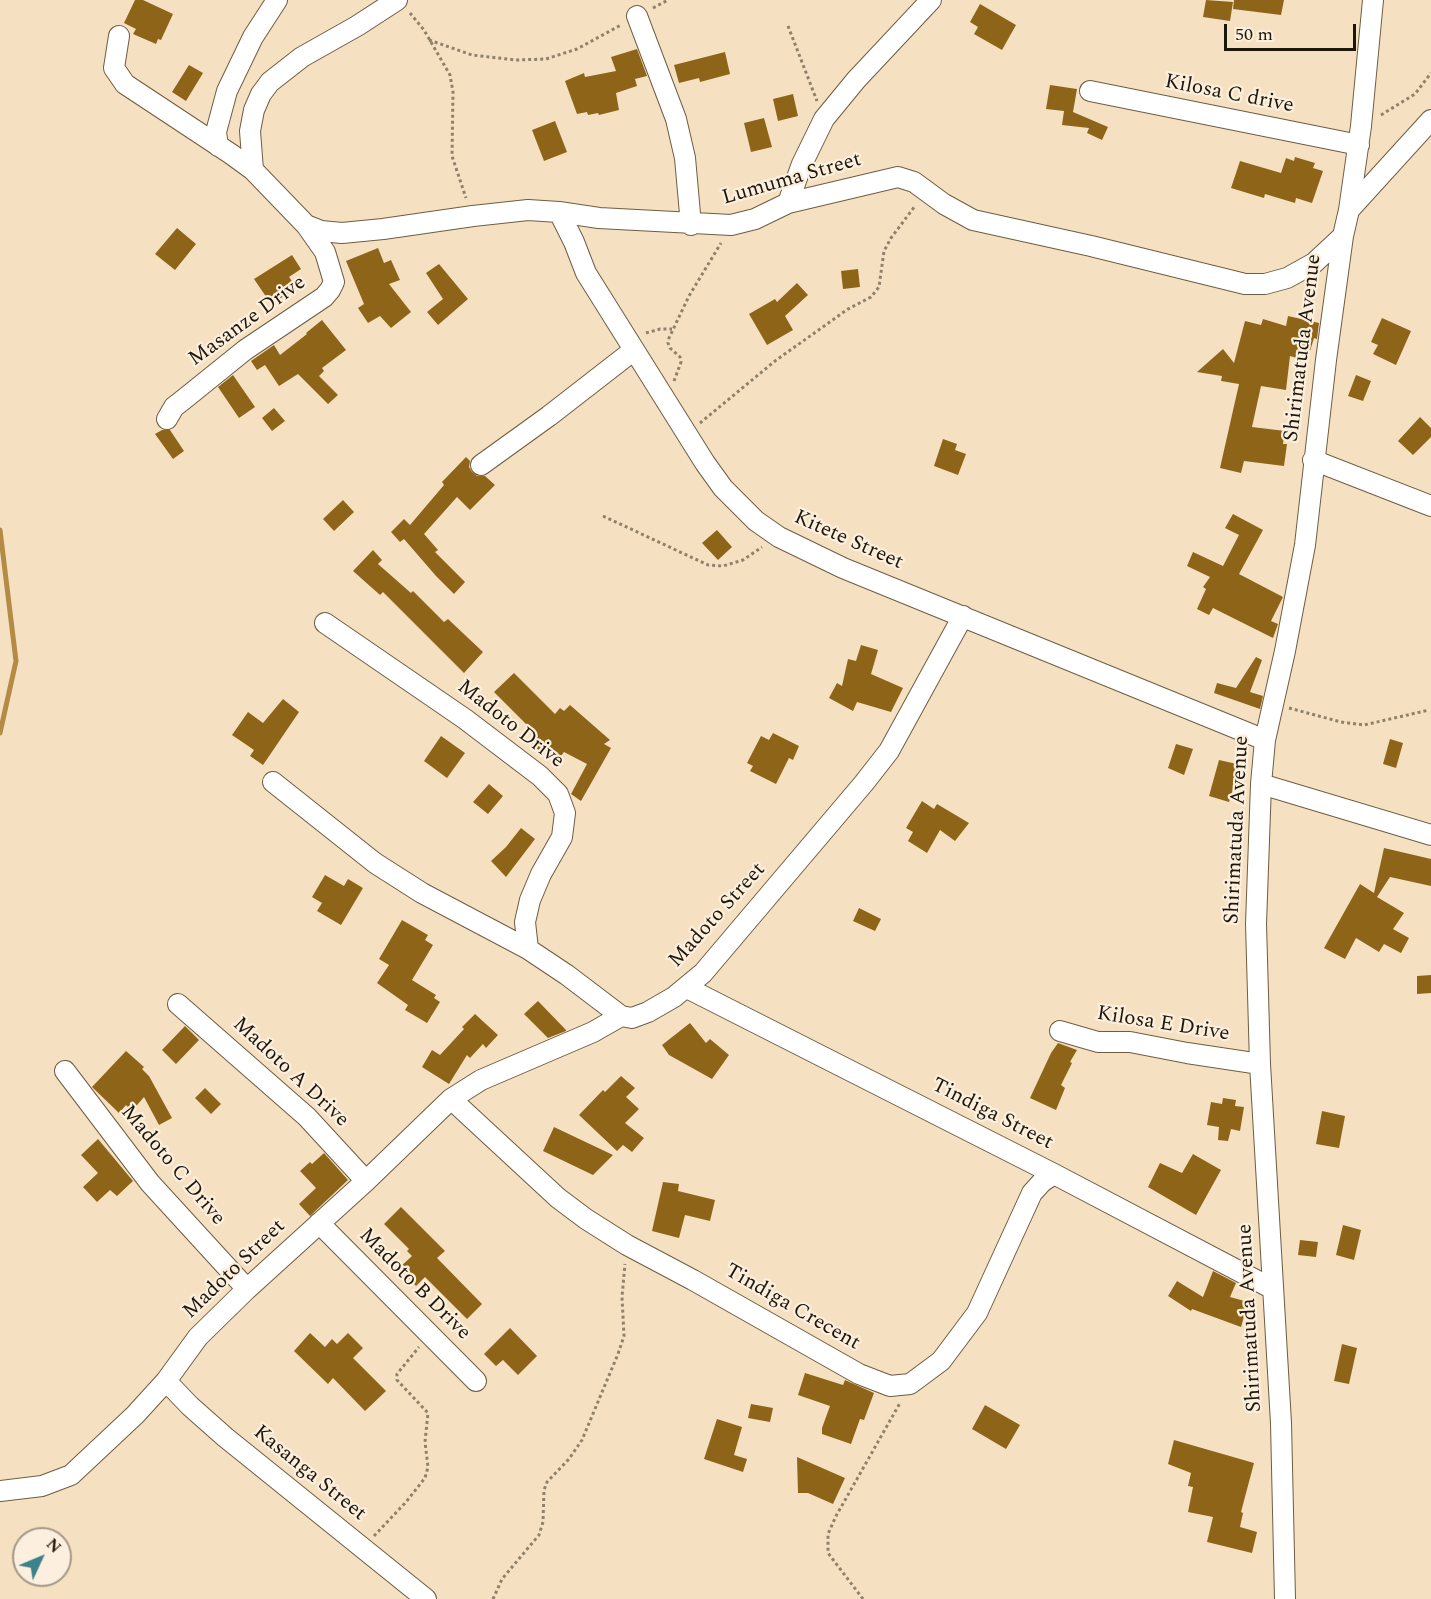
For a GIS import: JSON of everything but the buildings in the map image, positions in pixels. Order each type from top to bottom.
[{"type":"street","points":[[218,146],[216,132],[227,91],[253,37],[277,0]]},
{"type":"street","points":[[788,203],[802,164],[824,119],[856,80],[932,0]]},
{"type":"street","name":"Shirimatuda Avenue","points":[[1285,1599],[1281,1423],[1260,1064],[1256,924],[1261,784],[1264,740],[1285,651],[1305,545],[1313,460],[1342,236],[1349,210],[1360,135],[1373,0]]},
{"type":"street","points":[[253,170],[250,131],[254,110],[261,94],[270,82],[302,57],[401,4]]},
{"type":"street","points":[[637,16],[675,119],[685,158],[691,225]]},
{"type":"street","points":[[119,36],[114,68],[124,84],[253,170],[306,225]]},
{"type":"street","name":"Kilosa C drive","points":[[1090,91],[1360,135]]},
{"type":"street","points":[[1349,210],[1431,120]]},
{"type":"street","name":"Lumuma Street","points":[[306,225],[321,231],[342,233],[528,210],[691,225],[731,225],[755,219],[788,203],[898,177],[914,182],[944,204],[973,220],[1245,284],[1265,285],[1287,278],[1314,263],[1342,236]]},
{"type":"street","name":"Kitete Street","points":[[559,212],[586,273],[630,345],[723,488],[756,521],[779,537],[843,568],[1264,740]]},
{"type":"street","name":"Masanze Drive","points":[[167,418],[174,407],[245,350],[324,297],[330,290],[334,282],[325,252],[306,225]]},
{"type":"street","points":[[482,465],[549,416],[630,345]]},
{"type":"street","points":[[1313,460],[1431,506]]},
{"type":"street","name":"Madoto Street","points":[[0,1491],[42,1486],[71,1475],[135,1415],[166,1381],[198,1337],[451,1099],[481,1080],[593,1032],[621,1016],[632,1018],[648,1012],[687,988],[747,923],[889,751],[963,616]]},
{"type":"street","name":"Madoto Drive","points":[[325,623],[465,719],[540,776],[558,794],[565,813],[562,837],[541,874],[530,900],[525,922],[528,949]]},
{"type":"street","points":[[273,782],[375,863],[422,893],[528,949],[621,1016]]},
{"type":"street","points":[[1261,784],[1431,835]]},
{"type":"street","name":"Tindiga Street","points":[[687,988],[1054,1174],[1273,1289]]},
{"type":"street","name":"Madoto A Drive","points":[[178,1004],[307,1118],[366,1181]]},
{"type":"street","name":"Kilosa E Drive","points":[[1060,1031],[1098,1042],[1130,1042],[1260,1064]]},
{"type":"street","name":"Madoto C Drive","points":[[65,1071],[150,1183],[247,1289]]},
{"type":"street","name":"Tindiga Crecent","points":[[451,1099],[558,1198],[627,1245],[859,1374],[890,1386],[910,1384]]},
{"type":"street","points":[[910,1384],[941,1361],[978,1313],[1032,1193],[1054,1174]]},
{"type":"street","name":"Madoto B Drive","points":[[319,1223],[476,1381]]},
{"type":"street","name":"Kasanga Street","points":[[166,1381],[225,1437],[426,1599]]},
{"type":"path","points":[[429,40],[472,55],[516,60],[546,59],[577,49],[668,0]]},
{"type":"path","points":[[401,4],[424,30],[450,75],[453,92],[452,156],[473,216]]},
{"type":"path","points":[[788,26],[824,119]]},
{"type":"path","points":[[1360,135],[1414,94],[1431,74]]},
{"type":"path","points":[[687,434],[775,361],[848,309],[872,297],[879,286],[884,251],[896,230],[927,192]]},
{"type":"path","points":[[666,401],[681,362],[680,357],[668,343],[672,329],[731,225]]},
{"type":"path","points":[[630,345],[660,328],[672,329]]},
{"type":"path","points":[[603,516],[708,565],[723,566],[743,560],[779,537]]},
{"type":"path","points":[[1273,704],[1341,722],[1364,725],[1429,710]]},
{"type":"path","points":[[493,1599],[502,1579],[539,1534],[543,1522],[544,1490],[547,1482],[569,1460],[582,1440],[618,1354],[624,1336],[622,1297],[627,1245]]},
{"type":"path","points":[[362,1548],[406,1502],[425,1478],[428,1467],[425,1442],[428,1413],[397,1380],[397,1374],[429,1334]]},
{"type":"path","points":[[863,1599],[828,1553],[828,1534],[836,1515],[910,1384]]},
{"type":"waterway","points":[[0,530],[16,661],[0,733]]}]
